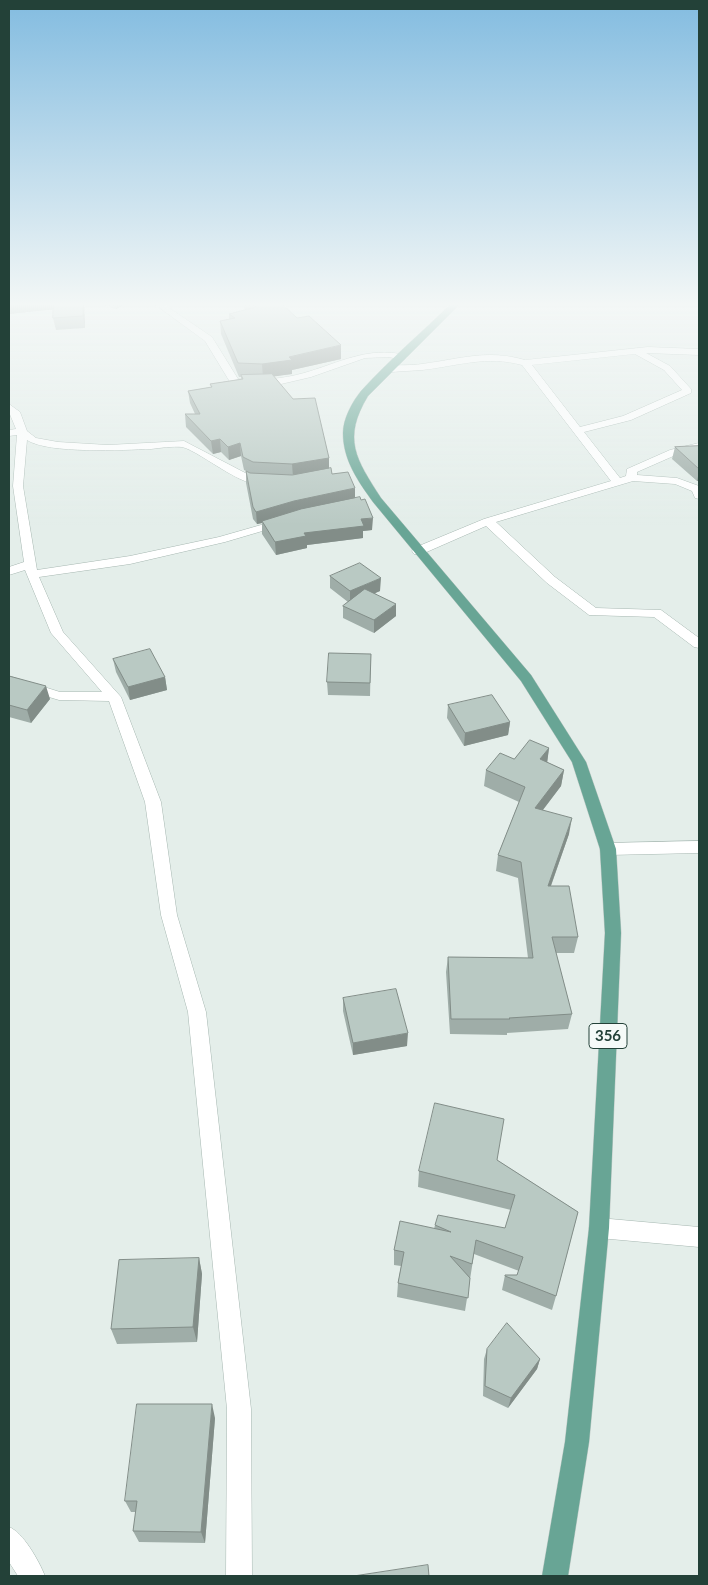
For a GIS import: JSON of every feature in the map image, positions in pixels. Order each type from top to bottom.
[{"type":"main road","name":"356","points":[[382,377],[364,394],[352,414],[348,431],[354,472],[372,501],[526,678],[579,762],[608,849],[612,933],[599,1228],[577,1442],[555,1576]]},
{"type":"street","points":[[232,377],[235,382],[267,384],[300,377]]},
{"type":"street","points":[[536,377],[618,483]]},
{"type":"street","points":[[578,430],[627,418],[688,391],[679,377]]},
{"type":"street","points":[[684,385],[699,384]]},
{"type":"street","points":[[9,407],[16,414],[22,432],[18,486],[31,569],[57,633],[114,697],[154,802],[169,915],[196,1012],[239,1409],[239,1576]]},
{"type":"street","points":[[9,433],[22,432],[33,440],[58,445],[108,448],[184,444],[252,480],[276,481]]},
{"type":"street","points":[[632,478],[631,471],[674,452],[699,446]]},
{"type":"street","points":[[418,552],[488,521],[632,478],[677,481],[699,492]]},
{"type":"street","points":[[9,571],[130,560],[220,540],[290,520]]},
{"type":"street","points":[[488,521],[551,580],[593,612],[657,613],[699,644]]},
{"type":"street","points":[[9,680],[59,696],[114,697]]},
{"type":"street","points":[[608,849],[699,847]]},
{"type":"street","points":[[599,1228],[699,1237]]},
{"type":"street","points":[[9,1539],[32,1576]]},
{"type":"building","points":[[242,377],[274,377],[293,399],[315,398],[329,458],[292,464],[253,462],[243,457],[240,443],[228,447],[220,439],[211,441],[185,414],[200,414],[188,391],[212,387],[210,384],[243,379]]},
{"type":"building","points":[[699,446],[699,469],[675,447]]},
{"type":"building","points":[[331,468],[332,474],[348,472],[355,488],[294,501],[256,512],[253,507],[246,471],[250,473],[292,475]]},
{"type":"building","points":[[360,497],[361,500],[365,499],[373,518],[361,519],[364,526],[304,533],[306,536],[275,542],[262,521],[301,509]]},
{"type":"building","points":[[360,563],[381,578],[350,591],[330,576]]},
{"type":"building","points":[[365,589],[396,604],[374,620],[343,606]]},
{"type":"building","points":[[150,649],[165,677],[128,687],[113,659]]},
{"type":"building","points":[[329,653],[371,654],[370,683],[327,682]]},
{"type":"building","points":[[9,676],[46,686],[27,710],[9,705]]},
{"type":"building","points":[[492,695],[510,722],[465,733],[448,705]]},
{"type":"building","points":[[530,740],[549,748],[540,759],[564,770],[535,808],[572,818],[548,886],[569,886],[578,937],[552,937],[572,1014],[510,1019],[451,1019],[448,957],[533,958],[521,862],[498,855],[525,787],[486,770],[500,753],[514,759]]},
{"type":"building","points":[[396,989],[408,1033],[353,1043],[343,998]]},
{"type":"building","points":[[435,1103],[504,1119],[497,1160],[578,1212],[556,1296],[505,1276],[517,1275],[523,1257],[476,1240],[472,1264],[450,1256],[470,1278],[468,1298],[398,1283],[404,1252],[394,1250],[400,1221],[451,1232],[435,1225],[438,1215],[505,1228],[515,1195],[419,1171]]},
{"type":"building","points":[[199,1258],[193,1327],[111,1329],[119,1260]]},
{"type":"building","points":[[507,1323],[540,1359],[511,1398],[485,1386],[487,1349]]},
{"type":"building","points":[[137,1404],[212,1404],[201,1532],[133,1531],[137,1501],[125,1501]]},
{"type":"building","points":[[428,1565],[429,1576],[354,1576]]}]
